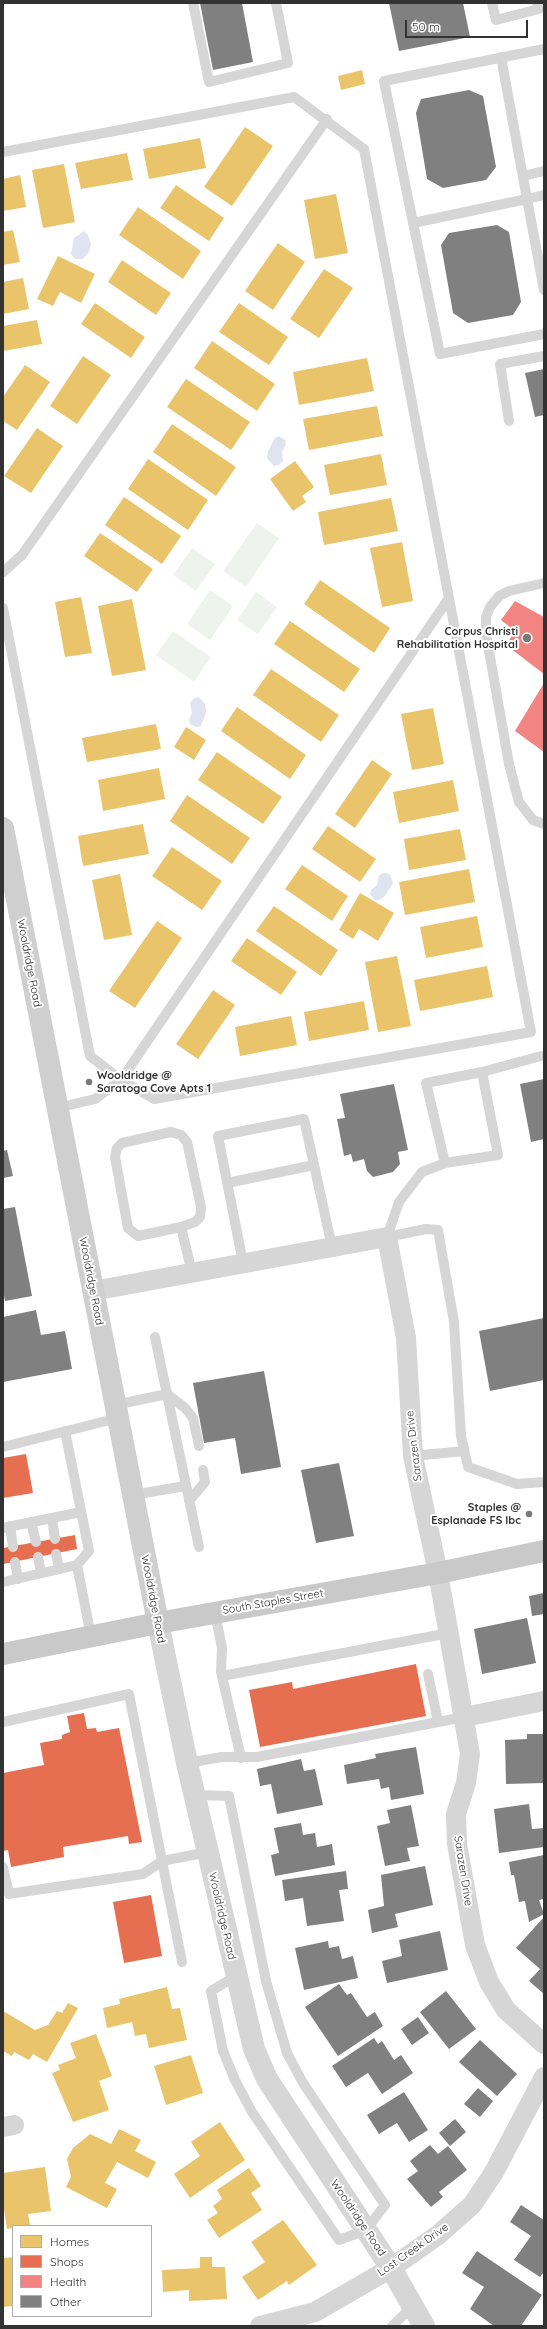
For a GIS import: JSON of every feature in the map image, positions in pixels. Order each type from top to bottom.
[{"type":"main road","name":"Wooldridge Road","points":[[3,828],[9,889],[57,1108],[158,1623]]},
{"type":"main road","name":"South Staples Street","points":[[3,1654],[215,1612],[438,1573],[544,1551]]},
{"type":"street","points":[[93,1291],[387,1237]]},
{"type":"street","name":"Sarazen Drive","points":[[387,1237],[406,1338],[413,1456],[438,1573],[470,1754],[466,1783],[456,1814],[457,1844],[476,1945],[489,1982],[506,2010],[544,2044]]},
{"type":"street","name":"Wooldridge Road","points":[[158,1623],[195,1795],[254,2049],[267,2079],[391,2268],[414,2305],[424,2326]]},
{"type":"street","points":[[464,1717],[544,1701]]},
{"type":"street","name":"Lost Creek Drive","points":[[260,2326],[315,2312],[391,2268],[438,2235],[472,2205],[493,2174],[544,2077]]},
{"type":"lane","points":[[193,3],[209,82],[288,63],[276,3]]},
{"type":"lane","points":[[492,3],[496,20],[539,9],[537,3]]},
{"type":"lane","points":[[544,49],[384,81],[440,354],[544,334]]},
{"type":"lane","points":[[501,57],[544,290]]},
{"type":"lane","points":[[3,152],[294,97],[327,119],[364,149],[531,1032],[154,1099],[121,1080],[90,1056],[3,608]]},
{"type":"lane","points":[[3,572],[22,555],[327,119]]},
{"type":"lane","points":[[523,176],[544,171]]},
{"type":"lane","points":[[413,224],[544,195]]},
{"type":"lane","points":[[509,421],[500,364],[544,356]]},
{"type":"lane","points":[[544,583],[509,591],[499,596],[490,606],[486,617],[486,634],[509,764],[519,802],[533,820],[544,824]]},
{"type":"lane","points":[[57,1108],[95,1099],[121,1080],[449,598]]},
{"type":"lane","points":[[445,1163],[426,1083],[482,1072],[541,1056]]},
{"type":"lane","points":[[387,1237],[399,1202],[422,1172],[445,1163],[498,1155],[482,1072]]},
{"type":"lane","points":[[243,1263],[218,1136],[304,1119],[332,1247]]},
{"type":"lane","points":[[170,1132],[181,1135],[187,1142],[201,1207],[200,1216],[195,1222],[181,1227],[138,1236],[128,1228],[115,1157],[117,1148],[122,1143],[170,1132]]},
{"type":"lane","points":[[228,1183],[314,1165]]},
{"type":"lane","points":[[181,1227],[192,1273]]},
{"type":"lane","points":[[387,1237],[426,1229],[438,1230],[454,1322],[461,1436],[468,1467],[517,1484],[544,1482]]},
{"type":"lane","points":[[155,1337],[199,1547]]},
{"type":"lane","points":[[3,1447],[65,1431],[167,1394]]},
{"type":"lane","points":[[167,1394],[185,1408],[193,1418],[199,1446]]},
{"type":"lane","points":[[3,1582],[77,1565],[89,1551],[65,1431]]},
{"type":"lane","points":[[413,1456],[464,1451]]},
{"type":"lane","points":[[189,1501],[205,1482],[203,1470]]},
{"type":"lane","points":[[133,1495],[186,1486]]},
{"type":"lane","points":[[13,1546],[6,1527],[82,1512]]},
{"type":"lane","points":[[52,1518],[54,1539]]},
{"type":"lane","points":[[31,1522],[36,1542]]},
{"type":"lane","points":[[56,1554],[59,1569]]},
{"type":"lane","points":[[38,1557],[41,1573]]},
{"type":"lane","points":[[15,1562],[18,1579]]},
{"type":"lane","points":[[77,1565],[91,1636]]},
{"type":"lane","points":[[215,1612],[222,1648],[222,1676],[241,1758]]},
{"type":"lane","points":[[222,1676],[449,1633]]},
{"type":"lane","points":[[428,1674],[438,1721]]},
{"type":"lane","points":[[3,1722],[129,1694],[182,1962]]},
{"type":"lane","points":[[188,1763],[222,1757],[257,1757],[464,1717]]},
{"type":"lane","points":[[195,1795],[229,1796],[266,1981],[287,2053],[303,2083],[385,2206],[366,2230],[339,2240],[252,2112],[235,2080],[223,2051],[211,1991],[236,1976]]},
{"type":"lane","points":[[3,1867],[9,1894],[143,1874],[162,1861],[208,1852]]},
{"type":"lane","points":[[392,2326],[414,2305]]},
{"type":"shaded area","points":[[84,231],[88,235],[91,244],[89,252],[83,259],[75,259],[71,254],[74,238]]},
{"type":"shaded area","points":[[279,436],[285,440],[286,445],[282,451],[283,461],[279,465],[274,466],[267,458],[268,451],[275,438]]},
{"type":"shaded area","points":[[257,523],[279,538],[246,587],[223,571]]},
{"type":"shaded area","points":[[192,548],[215,564],[196,591],[173,575]]},
{"type":"shaded area","points":[[210,590],[233,606],[210,640],[187,624]]},
{"type":"shaded area","points":[[256,592],[277,607],[258,634],[237,620]]},
{"type":"shaded area","points":[[173,631],[211,657],[194,682],[156,655]]},
{"type":"shaded area","points":[[199,697],[205,704],[206,712],[201,726],[197,727],[190,724],[189,720],[192,713],[190,703],[193,699]]},
{"type":"shaded area","points":[[384,873],[390,874],[393,883],[385,896],[379,900],[375,900],[370,894],[371,890],[377,885],[379,875]]},
{"type":"building: Homes","points":[[362,70],[365,84],[341,90],[338,76]]},
{"type":"building: Homes","points":[[245,127],[273,146],[232,206],[204,187]]},
{"type":"building: Homes","points":[[200,138],[206,168],[149,179],[143,149]]},
{"type":"building: Homes","points":[[127,153],[133,180],[81,189],[75,163]]},
{"type":"building: Homes","points":[[64,164],[75,222],[43,228],[32,170]]},
{"type":"building: Homes","points":[[20,175],[26,207],[3,211],[3,179]]},
{"type":"building: Homes","points":[[176,185],[224,218],[209,241],[160,208]]},
{"type":"building: Homes","points":[[336,194],[348,253],[315,259],[304,200]]},
{"type":"building: Homes","points":[[138,207],[201,251],[183,279],[119,235]]},
{"type":"building: Homes","points":[[13,230],[20,262],[3,265],[3,232]]},
{"type":"building: Homes","points":[[278,243],[305,262],[273,310],[245,291]]},
{"type":"building: Homes","points":[[58,256],[95,274],[81,303],[60,292],[53,306],[37,299]]},
{"type":"building: Homes","points":[[122,260],[171,293],[156,315],[108,282]]},
{"type":"building: Homes","points":[[324,269],[353,288],[319,338],[290,319]]},
{"type":"building: Homes","points":[[23,278],[29,309],[3,314],[3,282]]},
{"type":"building: Homes","points":[[95,303],[145,337],[131,358],[81,324]]},
{"type":"building: Homes","points":[[239,303],[288,337],[269,365],[219,332]]},
{"type":"building: Homes","points":[[37,320],[42,344],[3,351],[3,326]]},
{"type":"building: Homes","points":[[212,341],[275,384],[257,411],[194,368]]},
{"type":"building: Homes","points":[[83,356],[111,375],[77,424],[50,406]]},
{"type":"building: Homes","points":[[367,358],[374,391],[299,405],[293,372]]},
{"type":"building: Homes","points":[[25,365],[50,382],[17,430],[3,421],[3,397]]},
{"type":"building: Homes","points":[[186,379],[250,422],[231,450],[167,407]]},
{"type":"building: Homes","points":[[377,406],[383,436],[309,450],[303,419]]},
{"type":"building: Homes","points":[[172,424],[236,467],[216,496],[153,452]]},
{"type":"building: Homes","points":[[37,428],[63,446],[31,493],[4,476]]},
{"type":"building: Homes","points":[[381,454],[387,485],[330,495],[324,465]]},
{"type":"building: Homes","points":[[148,459],[208,500],[188,530],[128,489]]},
{"type":"building: Homes","points":[[295,461],[314,487],[302,496],[306,502],[293,511],[270,479]]},
{"type":"building: Homes","points":[[124,497],[181,536],[162,564],[105,525]]},
{"type":"building: Homes","points":[[391,498],[398,531],[324,545],[318,512]]},
{"type":"building: Homes","points":[[100,533],[153,569],[137,592],[84,556]]},
{"type":"building: Homes","points":[[402,542],[413,601],[382,607],[370,548]]},
{"type":"building: Homes","points":[[320,580],[390,628],[374,653],[304,604]]},
{"type":"building: Homes","points":[[81,597],[92,653],[65,657],[55,602]]},
{"type":"building: Homes","points":[[132,599],[146,670],[112,676],[98,606]]},
{"type":"building: Homes","points":[[290,621],[360,669],[344,692],[274,644]]},
{"type":"building: Homes","points":[[271,669],[339,715],[321,742],[253,695]]},
{"type":"building: Homes","points":[[237,707],[306,755],[290,779],[221,731]]},
{"type":"building: Homes","points":[[433,708],[444,764],[412,770],[401,714]]},
{"type":"building: Homes","points":[[156,724],[161,749],[87,762],[82,738]]},
{"type":"building: Homes","points":[[186,727],[206,740],[194,760],[174,747]]},
{"type":"building: Homes","points":[[217,752],[282,797],[263,824],[198,780]]},
{"type":"building: Homes","points":[[372,760],[392,774],[355,828],[335,814]]},
{"type":"building: Homes","points":[[159,768],[165,799],[103,811],[98,780]]},
{"type":"building: Homes","points":[[453,780],[459,811],[399,823],[393,792]]},
{"type":"building: Homes","points":[[187,795],[250,838],[232,864],[170,821]]},
{"type":"building: Homes","points":[[143,824],[149,854],[83,866],[78,836]]},
{"type":"building: Homes","points":[[328,826],[376,859],[360,882],[312,849]]},
{"type":"building: Homes","points":[[460,829],[466,860],[409,870],[404,839]]},
{"type":"building: Homes","points":[[172,847],[222,881],[202,910],[152,876]]},
{"type":"building: Homes","points":[[302,865],[348,896],[332,921],[285,889]]},
{"type":"building: Homes","points":[[469,869],[475,902],[405,915],[399,882]]},
{"type":"building: Homes","points":[[120,874],[132,935],[104,940],[92,880]]},
{"type":"building: Homes","points":[[360,893],[394,913],[378,941],[359,929],[353,939],[339,930]]},
{"type":"building: Homes","points":[[274,906],[338,950],[321,976],[256,931]]},
{"type":"building: Homes","points":[[477,916],[483,947],[426,958],[420,927]]},
{"type":"building: Homes","points":[[157,921],[182,938],[135,1008],[109,991]]},
{"type":"building: Homes","points":[[247,938],[297,972],[281,995],[231,961]]},
{"type":"building: Homes","points":[[397,956],[411,1026],[378,1032],[365,962]]},
{"type":"building: Homes","points":[[487,966],[493,997],[420,1011],[414,980]]},
{"type":"building: Homes","points":[[213,990],[235,1005],[198,1059],[176,1044]]},
{"type":"building: Homes","points":[[364,1001],[369,1030],[309,1041],[304,1012]]},
{"type":"building: Homes","points":[[291,1016],[297,1045],[240,1056],[235,1027]]},
{"type":"building: Homes","points":[[167,1987],[172,2009],[180,2008],[187,2040],[149,2048],[146,2034],[135,2036],[132,2022],[107,2028],[103,2008],[120,2004],[119,1999]]},
{"type":"building: Homes","points":[[68,2003],[78,2008],[47,2062],[33,2054],[29,2060],[14,2052],[12,2056],[3,2051],[3,2011],[35,2030],[48,2025],[57,2011],[62,2013]]},
{"type":"building: Homes","points":[[96,2034],[112,2076],[99,2081],[109,2110],[73,2122],[52,2073],[60,2070],[58,2065],[76,2058],[70,2043]]},
{"type":"building: Homes","points":[[191,2055],[203,2093],[166,2105],[154,2066]]},
{"type":"building: Homes","points":[[220,2122],[245,2160],[190,2198],[174,2174],[200,2156],[191,2142]]},
{"type":"building: Homes","points":[[119,2129],[141,2140],[135,2151],[156,2162],[148,2178],[117,2162],[105,2183],[117,2189],[107,2208],[66,2187],[71,2177],[67,2159],[73,2148],[90,2134],[111,2144]]},
{"type":"building: Homes","points":[[45,2167],[51,2211],[28,2214],[30,2225],[12,2225],[12,2228],[7,2229],[3,2203],[3,2173]]},
{"type":"building: Homes","points":[[249,2168],[261,2186],[251,2193],[262,2210],[219,2238],[207,2220],[218,2213],[213,2206],[222,2199],[217,2190]]},
{"type":"building: Homes","points":[[283,2220],[317,2265],[289,2285],[287,2281],[258,2300],[242,2277],[265,2262],[251,2242]]},
{"type":"building: Homes","points":[[12,2257],[12,2306],[3,2307],[3,2258]]},
{"type":"building: Homes","points":[[200,2257],[212,2257],[212,2267],[225,2267],[227,2299],[189,2301],[189,2290],[163,2292],[162,2270],[200,2268]]},
{"type":"building: Shops","points":[[26,1454],[33,1493],[3,1498],[3,1458]]},
{"type":"building: Shops","points":[[75,1535],[77,1549],[3,1564],[3,1548]]},
{"type":"building: Shops","points":[[416,1664],[426,1716],[260,1747],[249,1690],[292,1682],[293,1689]]},
{"type":"building: Shops","points":[[84,1713],[87,1729],[96,1728],[97,1732],[119,1728],[142,1842],[129,1844],[128,1836],[63,1847],[64,1857],[11,1867],[8,1850],[3,1851],[3,1773],[44,1765],[40,1743],[62,1739],[62,1735],[70,1732],[67,1716]]},
{"type":"building: Shops","points":[[151,1895],[162,1956],[124,1963],[113,1902]]},
{"type":"building: Health","name":"Corpus Christi Rehabilitation Hospital","points":[[515,601],[544,617],[544,674],[506,645],[515,631],[501,620]]},
{"type":"building: Health","points":[[544,683],[544,752],[515,731]]},
{"type":"building: Other","points":[[200,3],[242,3],[253,62],[213,70]]},
{"type":"building: Other","points":[[389,3],[463,3],[470,37],[399,51]]},
{"type":"building: Other","points":[[469,90],[483,96],[496,167],[486,180],[443,188],[427,179],[416,113],[421,99]]},
{"type":"building: Other","points":[[497,225],[509,232],[521,302],[513,315],[468,323],[453,313],[441,245],[449,233]]},
{"type":"building: Other","points":[[544,369],[544,415],[535,417],[525,373]]},
{"type":"building: Other","points":[[544,1079],[544,1139],[531,1142],[520,1084]]},
{"type":"building: Other","points":[[394,1084],[408,1150],[398,1152],[400,1164],[393,1172],[373,1177],[367,1171],[364,1159],[353,1162],[351,1154],[344,1156],[337,1119],[345,1118],[340,1094]]},
{"type":"building: Other","points":[[7,1150],[13,1176],[3,1178],[3,1151]]},
{"type":"building: Other","points":[[15,1207],[32,1296],[5,1301],[3,1289],[3,1209]]},
{"type":"building: Other","points":[[36,1310],[41,1335],[65,1331],[72,1369],[3,1382],[3,1317]]},
{"type":"building: Other","points":[[544,1318],[544,1380],[490,1391],[479,1331]]},
{"type":"building: Other","points":[[264,1371],[281,1467],[241,1474],[235,1438],[204,1443],[193,1383]]},
{"type":"building: Other","points":[[339,1463],[354,1536],[316,1543],[301,1470]]},
{"type":"building: Other","points":[[544,1593],[544,1614],[532,1616],[529,1596]]},
{"type":"building: Other","points":[[527,1618],[536,1663],[482,1674],[474,1629]]},
{"type":"building: Other","points":[[527,1734],[544,1734],[544,1783],[506,1784],[505,1740],[527,1739]]},
{"type":"building: Other","points":[[416,1747],[424,1794],[391,1800],[389,1787],[381,1789],[379,1779],[347,1784],[344,1765],[376,1758],[375,1754]]},
{"type":"building: Other","points":[[301,1759],[304,1771],[315,1769],[323,1805],[277,1814],[271,1784],[260,1786],[257,1769]]},
{"type":"building: Other","points":[[529,1804],[532,1829],[544,1828],[544,1847],[499,1853],[494,1809]]},
{"type":"building: Other","points":[[411,1805],[419,1846],[407,1848],[410,1861],[385,1866],[377,1826],[390,1823],[387,1810]]},
{"type":"building: Other","points":[[301,1823],[303,1835],[315,1833],[317,1847],[332,1844],[335,1865],[275,1876],[271,1855],[279,1853],[274,1828]]},
{"type":"building: Other","points":[[544,1855],[544,1899],[539,1900],[544,1914],[529,1922],[525,1901],[519,1902],[514,1875],[511,1875],[509,1862]]},
{"type":"building: Other","points":[[425,1866],[433,1905],[395,1914],[398,1927],[372,1933],[368,1910],[384,1906],[381,1875]]},
{"type":"building: Other","points":[[346,1871],[348,1889],[339,1890],[344,1921],[307,1926],[303,1898],[285,1901],[282,1880]]},
{"type":"building: Other","points":[[544,1917],[544,1994],[529,1981],[540,1969],[516,1948]]},
{"type":"building: Other","points":[[440,1931],[448,1970],[387,1983],[382,1961],[402,1956],[399,1940]]},
{"type":"building: Other","points":[[328,1941],[329,1948],[339,1946],[342,1959],[353,1956],[358,1978],[304,1990],[295,1948]]},
{"type":"building: Other","points":[[339,1984],[347,1995],[351,1993],[367,2017],[375,2012],[383,2026],[338,2056],[305,2007]]},
{"type":"building: Other","points":[[446,1991],[476,2029],[449,2049],[420,2012]]},
{"type":"building: Other","points":[[418,2017],[429,2033],[412,2045],[401,2029]]},
{"type":"building: Other","points":[[374,2038],[378,2044],[382,2041],[394,2060],[401,2055],[413,2073],[382,2094],[368,2073],[346,2087],[332,2066]]},
{"type":"building: Other","points":[[480,2040],[517,2074],[497,2096],[459,2062]]},
{"type":"building: Other","points":[[478,2088],[493,2101],[480,2117],[464,2104]]},
{"type":"building: Other","points":[[404,2092],[428,2130],[409,2142],[397,2123],[379,2134],[367,2115]]},
{"type":"building: Other","points":[[455,2119],[466,2132],[450,2146],[439,2133]]},
{"type":"building: Other","points":[[430,2145],[438,2154],[448,2146],[467,2170],[439,2192],[443,2197],[431,2207],[407,2179],[418,2171],[410,2161]]},
{"type":"building: Other","points":[[521,2205],[544,2220],[544,2272],[540,2277],[514,2260],[531,2236],[510,2222]]},
{"type":"building: Other","points":[[477,2251],[542,2295],[521,2326],[494,2326],[470,2309],[484,2287],[462,2273]]},
{"type":"place","name":"Corpus Christi Rehabilitation Hospital","points":[[527,638]]},
{"type":"place","name":"Wooldridge @ Saratoga Cove Apts 1","points":[[89,1082]]},
{"type":"place","name":"Staples @ Esplanade FS Ibc","points":[[529,1514]]}]
